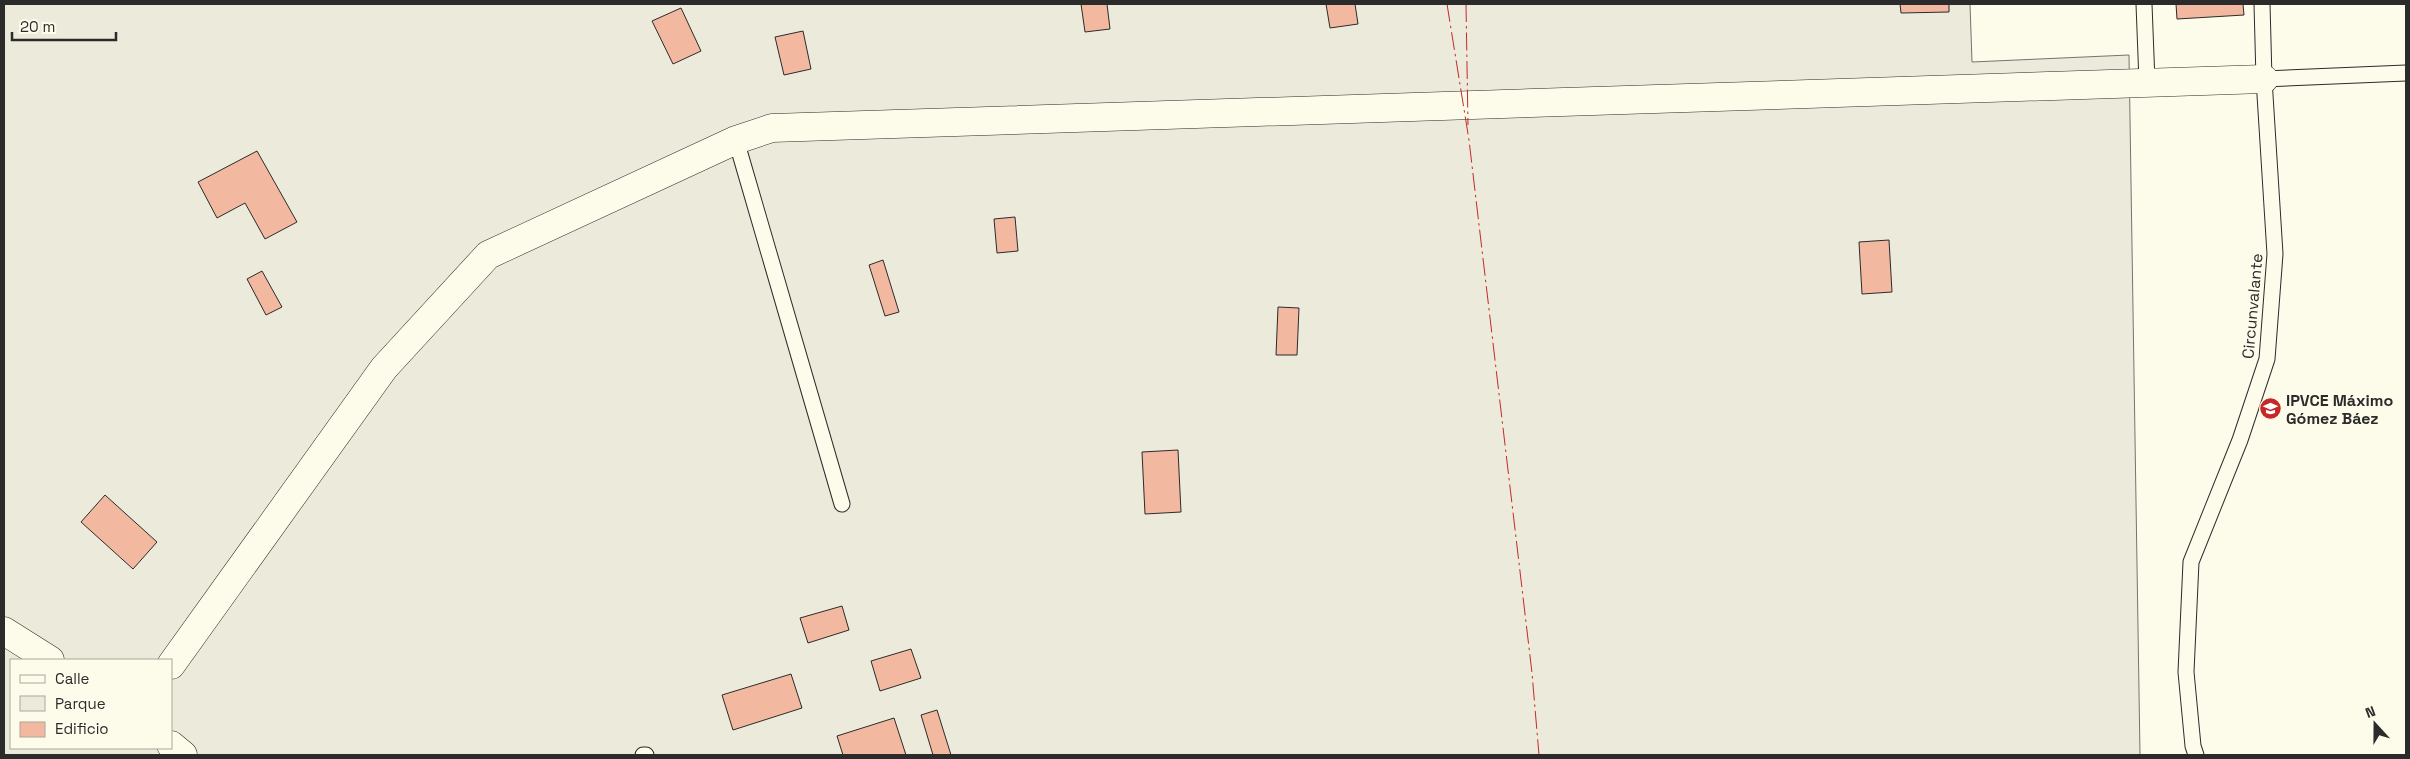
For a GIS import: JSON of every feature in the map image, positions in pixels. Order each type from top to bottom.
[{"type":"street","points":[[172,664],[384,368],[488,255],[736,140],[772,128],[2264,79]]},
{"type":"street","points":[[4,631],[48,659]]},
{"type":"street","points":[[172,746],[183,755]]},
{"type":"lane","points":[[2144,4],[2147,82]]},
{"type":"lane","name":"Circunvalante","points":[[2196,755],[2193,746],[2186,672],[2191,562],[2240,440],[2267,359],[2274,254],[2264,79],[2262,4]]},
{"type":"lane","points":[[2264,79],[2406,74]]},
{"type":"lane","points":[[736,140],[842,504]]},
{"type":"green space","points":[[4,4],[1970,4],[1972,62],[2129,55],[2140,755],[4,755]]},
{"type":"building","points":[[1081,4],[1107,4],[1110,29],[1085,32]]},
{"type":"building","points":[[1326,4],[1355,4],[1358,24],[1330,28]]},
{"type":"building","points":[[1900,4],[1949,4],[1949,12],[1901,13]]},
{"type":"building","points":[[2176,4],[2243,4],[2244,15],[2177,19]]},
{"type":"building","points":[[681,8],[701,51],[673,64],[652,21]]},
{"type":"building","points":[[803,31],[811,69],[784,75],[775,37]]},
{"type":"building","points":[[257,151],[297,222],[265,239],[245,203],[217,218],[198,182]]},
{"type":"building","points":[[1015,217],[1018,251],[997,253],[994,219]]},
{"type":"building","points":[[1889,240],[1892,292],[1862,294],[1859,242]]},
{"type":"building","points":[[883,260],[899,312],[885,316],[869,265]]},
{"type":"building","points":[[262,271],[282,307],[266,315],[247,279]]},
{"type":"building","points":[[1278,307],[1299,308],[1297,355],[1276,355]]},
{"type":"building","points":[[1178,450],[1181,512],[1145,514],[1142,452]]},
{"type":"building","points":[[105,495],[157,542],[133,569],[81,522]]},
{"type":"building","points":[[842,606],[849,630],[808,643],[800,618]]},
{"type":"building","points":[[911,649],[921,678],[880,691],[871,661]]},
{"type":"building","points":[[791,674],[802,708],[733,730],[722,695]]},
{"type":"building","points":[[937,710],[951,755],[933,755],[921,715]]},
{"type":"building","points":[[894,718],[906,755],[843,755],[837,736]]},
{"type":"power","points":[[1447,4],[1469,140],[1532,673],[1539,755]]},
{"type":"power","points":[[1466,4],[1468,125]]},
{"type":"place","name":"IPVCE Máximo Gómez Báez","points":[[2270,409]]}]
